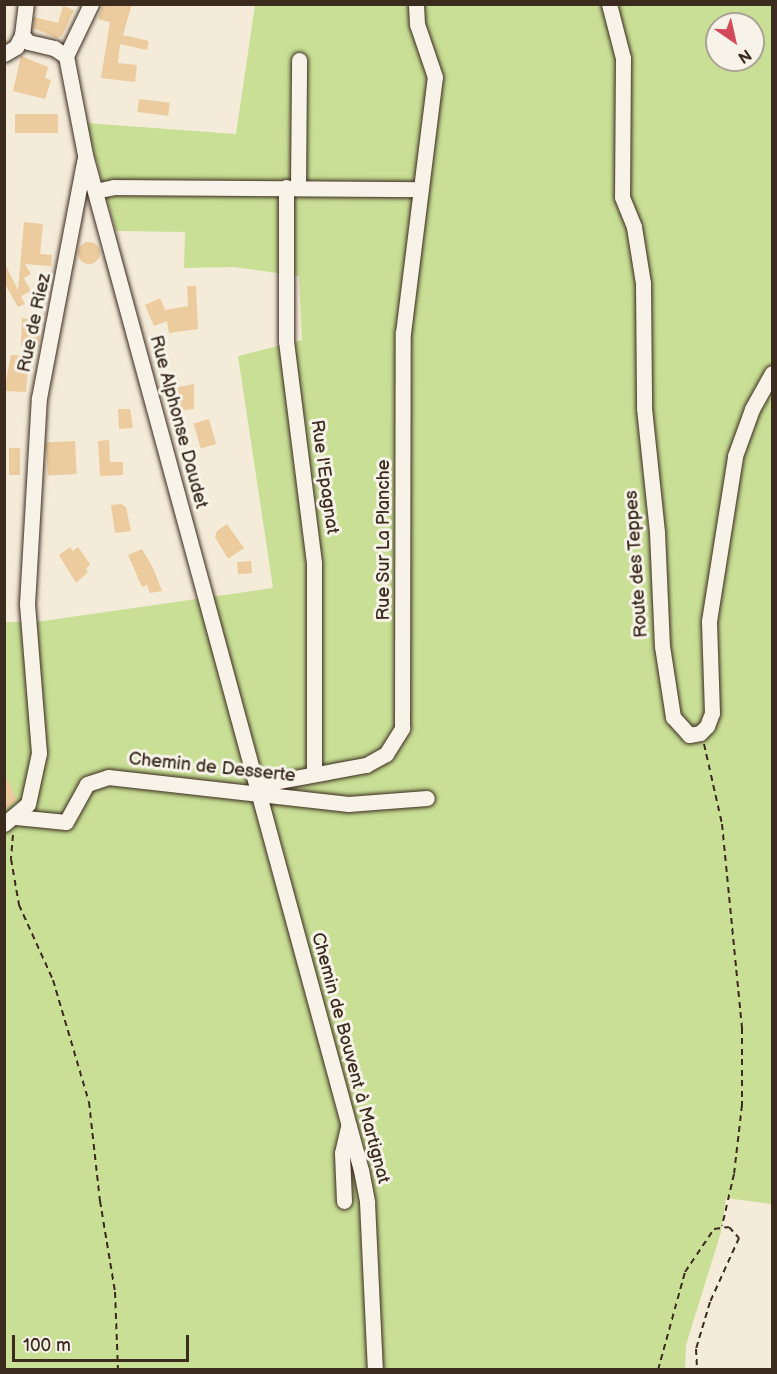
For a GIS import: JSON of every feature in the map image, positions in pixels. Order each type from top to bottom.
[{"type":"street","points":[[4,54],[16,47],[21,35],[26,4]]},
{"type":"street","points":[[21,35],[28,42],[54,48],[66,56],[91,4]]},
{"type":"street","name":"Rue Sur La Planche","points":[[258,791],[314,773],[366,765],[386,754],[402,728],[403,333],[419,189],[435,77],[417,24],[416,4]]},
{"type":"street","name":"Route des Teppes","points":[[609,4],[623,58],[621,197],[634,227],[643,283],[644,408],[657,532],[662,646],[673,717],[689,735],[700,733]]},
{"type":"street","name":"Rue Alphonse Daudet","points":[[66,56],[95,191],[258,791]]},
{"type":"street","name":"Rue l'Epagnat","points":[[299,60],[286,341],[314,563],[314,773]]},
{"type":"street","name":"Rue de Riez","points":[[10,820],[28,804],[39,753],[27,604],[39,398],[86,154]]},
{"type":"street","points":[[95,191],[114,187],[419,189]]},
{"type":"street","points":[[700,733],[712,713],[709,621],[735,456],[752,409],[772,372]]},
{"type":"street","name":"Chemin de Desserte","points":[[10,820],[66,822],[87,784],[108,777],[258,791],[348,804],[427,798]]},
{"type":"street","name":"Chemin de Bouvent à Martignat","points":[[258,791],[368,1202],[375,1370]]},
{"type":"street","points":[[344,1201],[342,1153],[348,1123]]},
{"type":"path","points":[[700,733],[722,824],[741,1028],[741,1105],[734,1174],[722,1226]]},
{"type":"path","points":[[10,820],[11,859],[19,905],[53,980],[89,1102],[99,1201],[115,1292],[118,1370]]},
{"type":"path","points":[[658,1370],[685,1272],[708,1234],[722,1226],[729,1227],[739,1238],[710,1302],[696,1349],[697,1370]]},
{"type":"green space","points":[[255,5],[772,5],[772,1204],[726,1198],[721,1232],[686,1345],[685,1369],[5,1370],[5,622],[36,622],[273,588],[238,356],[302,340],[299,276],[234,267],[184,268],[185,232],[116,231],[86,123],[236,134]]},
{"type":"building","points":[[103,4],[132,4],[123,35],[149,41],[147,50],[120,44],[118,63],[137,65],[135,82],[101,78],[110,22],[98,19]]},
{"type":"building","points":[[63,6],[74,10],[62,36],[57,38],[33,28],[34,17],[58,23]]},
{"type":"building","points":[[21,56],[48,67],[45,78],[51,80],[45,99],[13,91]]},
{"type":"building","points":[[139,99],[170,103],[168,116],[137,112]]},
{"type":"building","points":[[15,114],[58,114],[58,133],[15,133]]},
{"type":"building","points":[[24,222],[43,224],[40,254],[52,255],[51,266],[25,264],[31,274],[24,278],[31,291],[21,296],[25,304],[18,307],[4,282],[4,262],[18,290]]},
{"type":"building","points":[[89,242],[97,245],[100,253],[97,261],[89,264],[81,261],[78,253],[81,245]]},
{"type":"building","points":[[187,286],[196,286],[198,329],[169,333],[167,321],[154,326],[145,305],[160,298],[165,310],[188,306]]},
{"type":"building","points":[[30,314],[40,314],[39,347],[21,346],[22,318],[29,319]]},
{"type":"building","points":[[11,355],[29,356],[26,392],[4,391]]},
{"type":"building","points":[[194,384],[194,409],[178,411],[174,388]]},
{"type":"building","points":[[118,409],[130,409],[133,428],[119,429]]},
{"type":"building","points":[[209,419],[216,444],[201,448],[194,423]]},
{"type":"building","points":[[109,440],[110,462],[123,462],[123,475],[100,476],[98,441]]},
{"type":"building","points":[[75,441],[77,474],[48,475],[46,443]]},
{"type":"building","points":[[9,448],[20,448],[20,475],[9,475]]},
{"type":"building","points":[[121,504],[126,507],[131,531],[115,533],[111,505]]},
{"type":"building","points":[[227,524],[244,548],[228,559],[215,537],[217,531]]},
{"type":"building","points":[[70,547],[73,551],[78,547],[90,564],[86,569],[88,572],[76,583],[59,555]]},
{"type":"building","points":[[142,549],[162,591],[150,593],[147,585],[142,587],[128,555]]},
{"type":"building","points":[[251,561],[252,573],[238,574],[237,562]]},
{"type":"building","points":[[4,772],[17,800],[4,811]]}]
